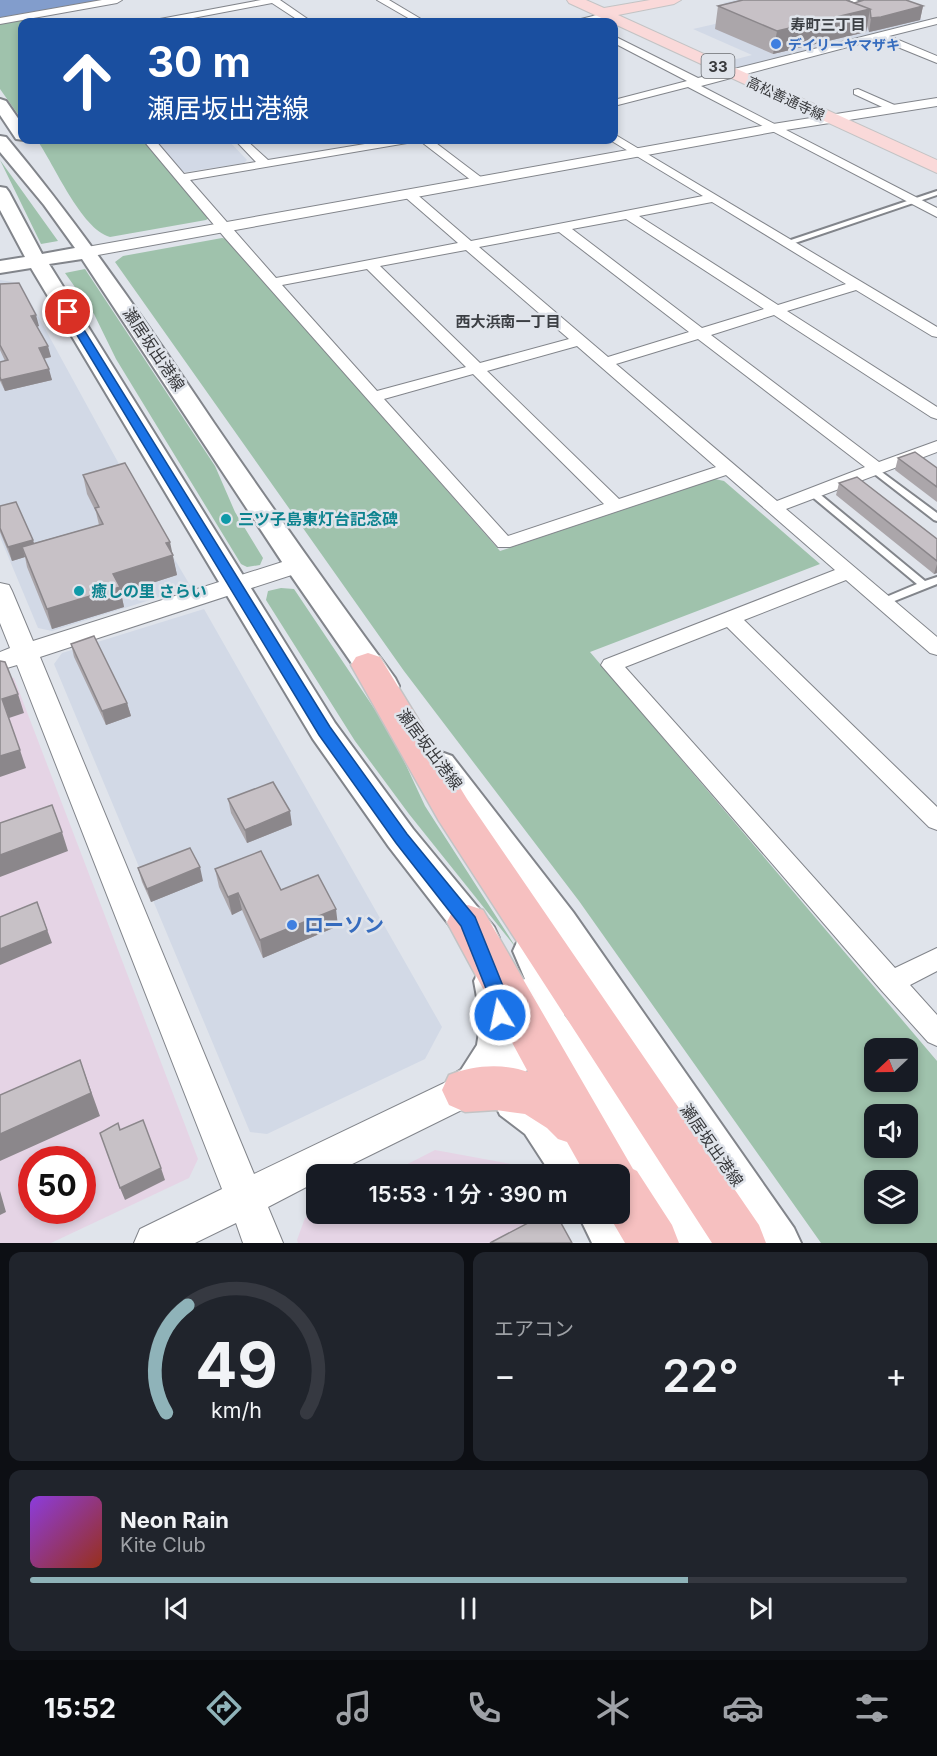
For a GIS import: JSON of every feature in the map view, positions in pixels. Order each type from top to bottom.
[{"type":"highway","points":[[368,665],[453,810],[741,1243]]},
{"type":"highway","points":[[468,922],[550,1045],[593,1164]]},
{"type":"highway","points":[[465,1090],[501,1087],[536,1094],[555,1105],[574,1121],[593,1164]]},
{"type":"highway","points":[[630,1204],[654,1243]]},
{"type":"main road","name":"高松善通寺線","points":[[574,0],[614,18]]},
{"type":"main road","points":[[603,13],[648,0]]},
{"type":"main road","points":[[603,13],[674,0]]},
{"type":"main road","name":"高松善通寺線","points":[[618,20],[937,167]]},
{"type":"main road","points":[[0,104],[18,129]]},
{"type":"main road","name":"瀬居坂出港線","points":[[0,141],[50,201],[87,252],[298,566],[368,665],[560,923],[779,1243]]},
{"type":"main road","points":[[20,166],[29,153],[29,144]]},
{"type":"main road","points":[[0,192],[4,205],[37,261],[348,765],[401,838],[468,922],[496,991],[500,1015],[499,1036],[492,1056],[482,1074],[465,1090]]},
{"type":"main road","points":[[0,267],[87,252]]},
{"type":"main road","points":[[368,665],[443,814],[537,962],[545,981],[550,1045],[626,1130],[699,1243]]},
{"type":"main road","points":[[465,1090],[550,1045],[617,1058],[637,1065],[675,1093]]},
{"type":"main road","points":[[605,1224],[617,1243]]},
{"type":"street","points":[[0,21],[117,0]]},
{"type":"street","points":[[181,18],[274,0],[300,18]]},
{"type":"street","points":[[382,0],[414,18]]},
{"type":"street","points":[[596,18],[601,17],[603,13]]},
{"type":"street","points":[[37,14],[40,18]]},
{"type":"street","points":[[618,103],[937,21]]},
{"type":"street","points":[[880,36],[937,60]]},
{"type":"street","points":[[618,41],[773,128],[937,213]]},
{"type":"street","points":[[618,54],[635,51]]},
{"type":"street","points":[[858,92],[896,110]]},
{"type":"street","points":[[87,252],[773,128],[937,102]]},
{"type":"street","points":[[618,140],[856,285],[933,328]]},
{"type":"street","points":[[152,144],[223,227],[504,543],[728,469]]},
{"type":"street","points":[[244,144],[264,164]]},
{"type":"street","points":[[337,144],[345,150]]},
{"type":"street","points":[[181,178],[382,144]]},
{"type":"street","points":[[430,144],[480,181]]},
{"type":"street","points":[[409,194],[937,648]]},
{"type":"street","points":[[273,283],[713,198]]},
{"type":"street","points":[[629,215],[937,414]]},
{"type":"street","points":[[562,228],[876,469]]},
{"type":"street","points":[[371,265],[616,506]]},
{"type":"street","points":[[604,363],[856,285]]},
{"type":"street","points":[[373,397],[578,341]]},
{"type":"street","points":[[773,508],[936,448]]},
{"type":"street","points":[[12,657],[298,566]]},
{"type":"street","points":[[848,572],[611,665],[937,1034]]},
{"type":"street","points":[[0,591],[12,657],[263,1243]]},
{"type":"street","points":[[730,618],[937,821]]},
{"type":"street","points":[[891,983],[937,959]]},
{"type":"street","points":[[154,1243],[465,1090]]},
{"type":"lane","points":[[843,5],[862,11],[874,9],[851,0]]},
{"type":"lane","points":[[786,243],[937,193]]},
{"type":"lane","points":[[876,469],[937,518]]},
{"type":"lane","points":[[813,493],[924,585]]},
{"type":"lane","points":[[883,602],[937,580]]},
{"type":"shaded area","points":[[736,0],[867,0],[929,22],[741,70],[725,62],[752,55],[693,29],[750,16],[723,3]]},
{"type":"shaded area","points":[[157,144],[232,144],[247,160],[244,163],[180,171]]},
{"type":"shaded area","points":[[0,280],[20,283],[125,475],[191,587],[52,631],[38,628],[0,537]]},
{"type":"shaded area","points":[[204,609],[442,1027],[425,1059],[267,1134],[250,1132],[54,664],[62,653]]},
{"type":"shaded area","points":[[0,674],[14,678],[198,1159],[189,1178],[96,1222],[96,1146],[18,1146],[18,1224],[91,1224],[51,1243],[0,1243]]},
{"type":"shaded area","points":[[435,1150],[511,1164],[408,1164]]},
{"type":"shaded area","points":[[305,1218],[306,1224],[555,1224],[566,1243],[298,1243]]},
{"type":"green space","points":[[18,21],[18,114],[0,89],[0,24]]},
{"type":"green space","points":[[40,144],[145,144],[209,218],[110,237],[99,232],[79,209]]},
{"type":"green space","points":[[0,160],[58,241],[41,244]]},
{"type":"green space","points":[[227,239],[500,551],[715,479],[724,481],[820,564],[590,652],[917,1038],[864,1038],[864,1092],[918,1092],[918,1039],[937,1061],[937,1243],[821,1243],[579,901],[404,671],[115,262],[123,256]]},
{"type":"green space","points":[[85,269],[215,466],[235,512],[263,558],[260,565],[247,567],[241,564],[116,359],[94,314],[65,273]]},
{"type":"green space","points":[[281,588],[294,589],[392,735],[425,806],[517,949],[409,814],[355,741],[266,600],[268,591]]},
{"type":"water","points":[[0,0],[103,0],[0,18]]},
{"type":"building","points":[[743,0],[846,0],[870,9],[777,31],[718,6]]},
{"type":"building","points":[[864,0],[906,0],[923,6],[871,18],[870,9],[854,3]]},
{"type":"building","points":[[19,283],[36,315],[31,316],[48,346],[39,348],[49,369],[1,380],[0,362],[8,360],[0,345],[0,284]]},
{"type":"building","points":[[915,452],[937,468],[937,487],[898,458]]},
{"type":"building","points":[[125,463],[170,542],[166,543],[173,555],[113,574],[120,587],[47,609],[22,547],[103,524],[95,508],[99,507],[83,475]]},
{"type":"building","points":[[857,477],[937,539],[937,561],[839,483]]},
{"type":"building","points":[[16,502],[33,540],[8,547],[0,528],[0,506]]},
{"type":"building","points":[[94,636],[127,703],[102,711],[71,644]]},
{"type":"building","points":[[0,661],[5,662],[18,694],[2,699],[20,750],[0,756]]},
{"type":"building","points":[[273,782],[290,811],[245,830],[228,799]]},
{"type":"building","points":[[52,805],[62,832],[0,855],[0,823]]},
{"type":"building","points":[[190,848],[200,867],[147,889],[138,868]]},
{"type":"building","points":[[261,851],[281,890],[318,875],[336,909],[260,940],[238,893],[228,897],[215,869]]},
{"type":"building","points":[[37,902],[47,930],[0,949],[0,917]]},
{"type":"building","points":[[80,1060],[91,1093],[0,1134],[0,1095]]},
{"type":"building","points":[[143,1120],[161,1168],[120,1188],[100,1133],[118,1123],[120,1130]]},
{"type":"building","points":[[526,1224],[562,1224],[572,1243],[490,1243]]},
{"type":"place","name":"デイリーヤマザキ","points":[[776,44]]},
{"type":"place","name":"三ツ子島東灯台記念碑","points":[[226,519]]},
{"type":"place","name":"癒しの里 さらい","points":[[79,591]]},
{"type":"place","name":"ローソン","points":[[292,925]]},
{"type":"district","name":"寿町三丁目","points":[[828,24]]},
{"type":"district","name":"西大浜南一丁目","points":[[508,321]]},
{"type":"route","points":[[68,312],[324,731],[401,838],[468,922],[496,991],[500,1015]]}]
